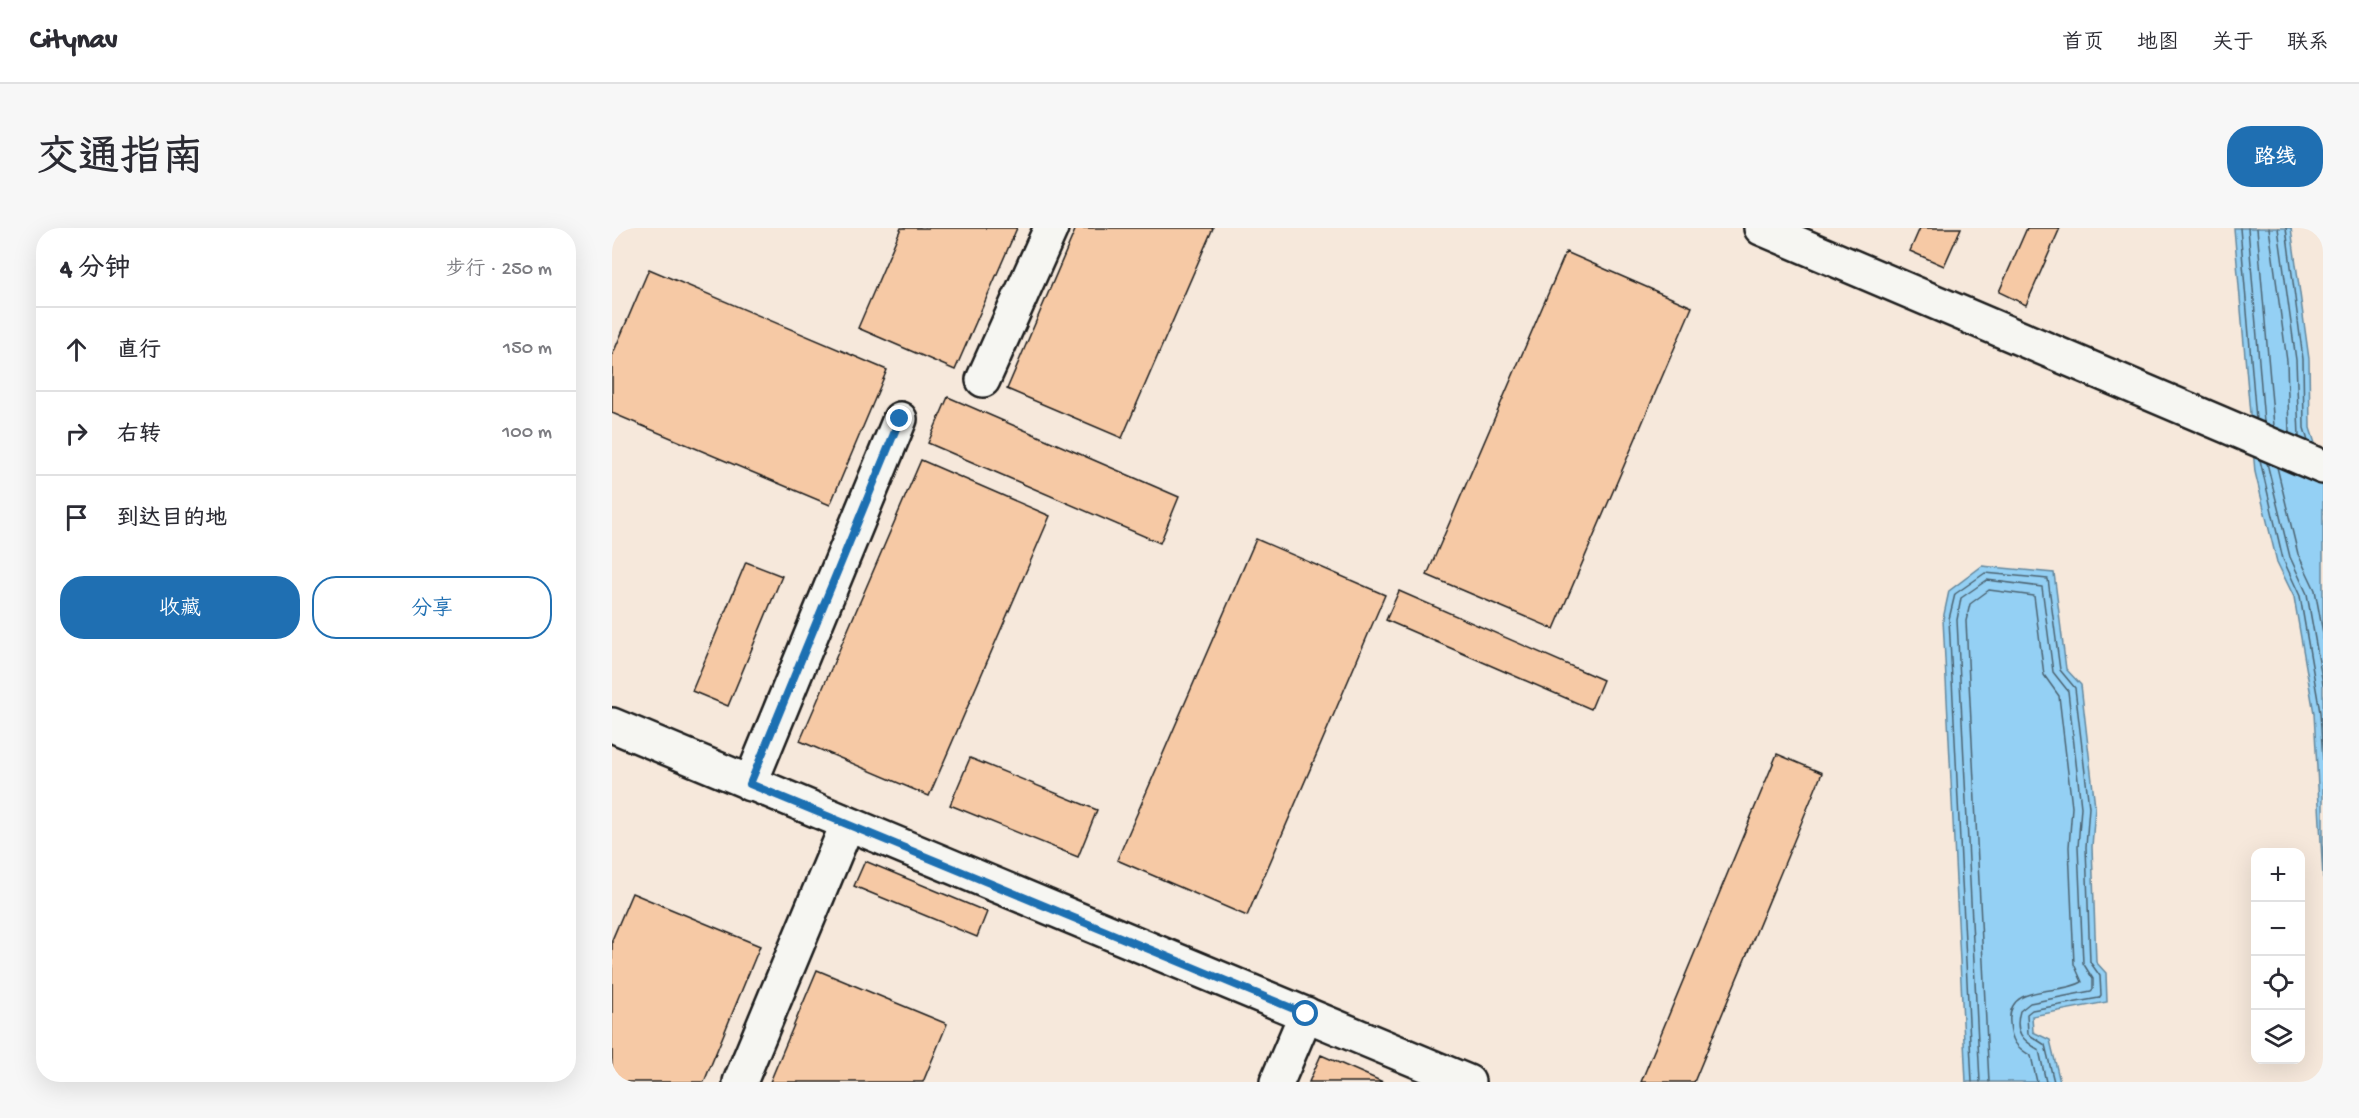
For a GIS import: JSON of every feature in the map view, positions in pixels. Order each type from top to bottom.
[{"type":"street","points":[[983,380],[1051,228]]},
{"type":"street","points":[[1761,228],[1827,241],[2237,432],[2323,467]]},
{"type":"street","points":[[750,784],[900,419]]},
{"type":"street","points":[[612,725],[847,825],[1468,1082]]},
{"type":"street","points":[[740,1082],[847,825]]},
{"type":"street","points":[[1277,1082],[1306,1014]]},
{"type":"water","points":[[2234,228],[2291,228],[2309,359],[2310,428],[2323,468],[2323,878],[2314,713],[2294,597],[2277,562],[2255,472]]},
{"type":"water","points":[[1982,566],[2054,573],[2066,669],[2081,685],[2095,807],[2092,847],[2096,962],[2106,973],[2107,1002],[2032,1016],[2033,1032],[2050,1040],[2060,1082],[1966,1082],[1943,619],[1949,591]]},
{"type":"building","points":[[901,228],[1017,228],[955,370],[858,328]]},
{"type":"building","points":[[1076,228],[1213,228],[1122,438],[1007,389]]},
{"type":"building","points":[[1920,228],[1961,228],[1944,266],[1910,251]]},
{"type":"building","points":[[2027,228],[2060,228],[2026,305],[1999,292]]},
{"type":"building","points":[[1566,252],[1692,307],[1554,629],[1427,575]]},
{"type":"building","points":[[649,269],[887,370],[830,505],[612,413],[612,356]]},
{"type":"building","points":[[948,397],[1179,497],[1160,543],[928,443]]},
{"type":"building","points":[[921,460],[1050,516],[929,796],[800,741]]},
{"type":"building","points":[[1256,539],[1385,595],[1247,916],[1117,860]]},
{"type":"building","points":[[746,562],[782,576],[728,706],[692,691]]},
{"type":"building","points":[[1399,591],[1603,680],[1591,709],[1386,620]]},
{"type":"building","points":[[1777,754],[1822,773],[1694,1082],[1641,1082]]},
{"type":"building","points":[[970,758],[1097,810],[1078,857],[950,805]]},
{"type":"building","points":[[865,861],[987,912],[977,937],[854,886]]},
{"type":"building","points":[[632,893],[760,946],[704,1082],[612,1082],[612,940]]},
{"type":"building","points":[[817,970],[947,1024],[923,1082],[770,1082]]},
{"type":"building","points":[[1321,1055],[1383,1082],[1309,1082]]},
{"type":"route","points":[[900,419],[750,784],[1306,1014]]}]
